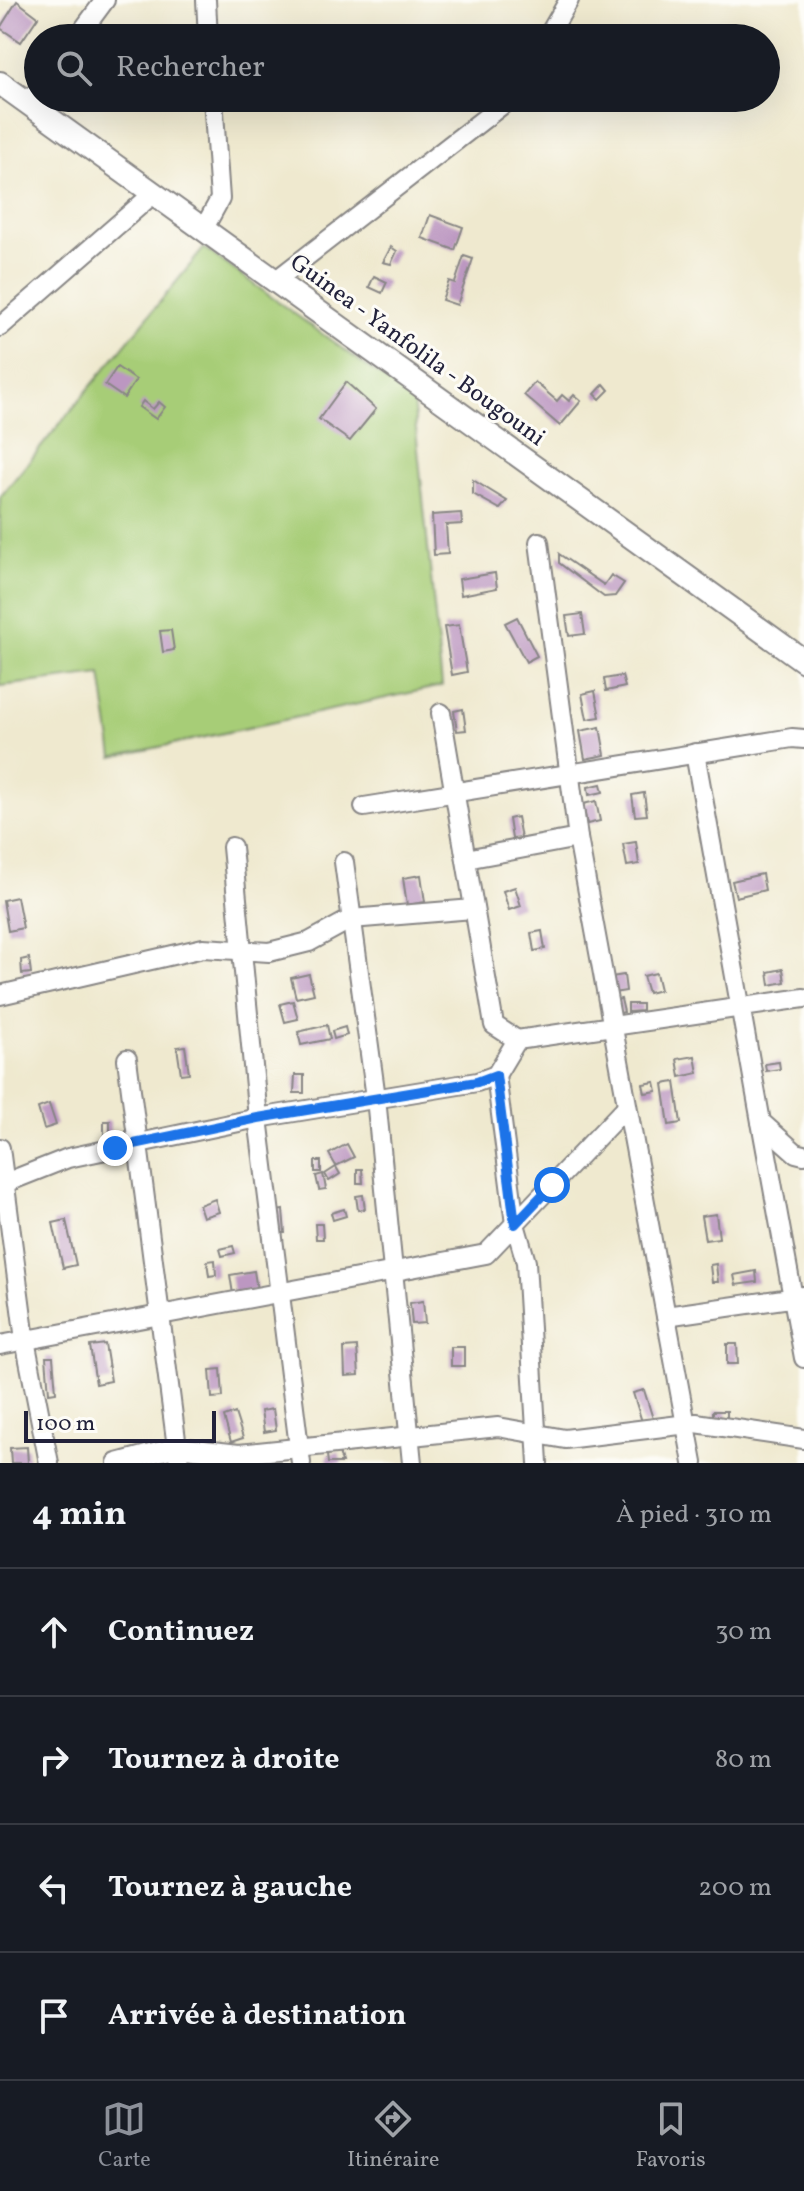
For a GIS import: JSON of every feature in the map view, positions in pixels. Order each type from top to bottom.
[{"type":"main road","name":"Guinea - Yanfolila - Bougouni","points":[[0,83],[24,92]]},
{"type":"main road","name":"Guinea - Yanfolila - Bougouni","points":[[53,112],[153,194],[804,661]]},
{"type":"street","points":[[87,24],[105,0]]},
{"type":"street","points":[[206,0],[207,24]]},
{"type":"street","points":[[555,24],[569,0]]},
{"type":"street","points":[[203,230],[220,199],[214,112]]},
{"type":"street","points":[[275,281],[493,112]]},
{"type":"street","points":[[0,327],[153,194]]},
{"type":"street","points":[[539,542],[578,838],[693,1463]]},
{"type":"street","points":[[441,713],[494,1025],[517,1040],[804,998]]},
{"type":"street","points":[[364,807],[792,738],[804,739]]},
{"type":"street","points":[[695,753],[761,1122],[799,1297],[804,1358]]},
{"type":"street","points":[[466,859],[578,838]]},
{"type":"street","points":[[232,847],[258,1118],[300,1456]]},
{"type":"street","points":[[344,862],[376,1098],[412,1463]]},
{"type":"street","points":[[0,995],[203,948],[269,952],[309,942],[351,919],[473,909]]},
{"type":"street","points":[[517,1040],[496,1075],[515,1224],[526,1262],[538,1463]]},
{"type":"street","points":[[127,1059],[178,1455]]},
{"type":"street","points":[[2,1185],[68,1158],[258,1118],[477,1082],[496,1075]]},
{"type":"street","points":[[0,1345],[486,1254],[627,1106]]},
{"type":"street","points":[[761,1122],[796,1153],[804,1155]]},
{"type":"street","points":[[0,1148],[2,1185],[25,1340],[49,1463]]},
{"type":"street","points":[[666,1316],[799,1297]]},
{"type":"street","points":[[117,1463],[178,1455],[300,1456],[408,1437],[498,1427],[565,1439],[696,1423],[804,1439]]},
{"type":"green space","points":[[204,248],[413,400],[442,686],[113,757],[101,674],[0,686],[0,497]]},
{"type":"building","points":[[17,1],[38,17],[33,24],[24,24],[21,42],[0,28]]},
{"type":"building","points":[[430,215],[463,227],[455,250],[422,238]]},
{"type":"building","points":[[391,247],[397,251],[391,264],[383,262]]},
{"type":"building","points":[[464,256],[473,259],[457,305],[442,300],[449,281],[455,283]]},
{"type":"building","points":[[374,276],[387,282],[382,293],[369,287]]},
{"type":"building","points":[[117,367],[136,380],[124,398],[105,385]]},
{"type":"building","points":[[346,382],[376,409],[350,441],[319,419]]},
{"type":"building","points":[[535,382],[557,401],[562,395],[569,401],[574,395],[581,401],[560,426],[524,395]]},
{"type":"building","points":[[604,384],[609,390],[600,399],[595,394]]},
{"type":"building","points":[[143,401],[153,409],[159,402],[165,407],[156,419],[139,407]]},
{"type":"building","points":[[473,480],[507,501],[500,509],[473,494]]},
{"type":"building","points":[[461,513],[462,524],[446,525],[448,554],[434,555],[432,515]]},
{"type":"building","points":[[559,554],[604,585],[611,575],[624,583],[615,596],[604,597],[559,563]]},
{"type":"building","points":[[495,573],[497,588],[461,595],[459,579]]},
{"type":"building","points":[[582,614],[585,634],[569,636],[566,616]]},
{"type":"building","points":[[517,617],[537,656],[526,662],[505,623]]},
{"type":"building","points":[[459,625],[467,672],[452,675],[444,627]]},
{"type":"building","points":[[171,630],[174,650],[163,652],[160,631]]},
{"type":"building","points":[[622,676],[625,687],[606,691],[604,679]]},
{"type":"building","points":[[595,691],[600,717],[587,719],[582,694]]},
{"type":"building","points":[[463,709],[466,730],[457,731],[454,711]]},
{"type":"building","points":[[600,727],[605,755],[585,759],[580,731]]},
{"type":"building","points":[[601,784],[603,792],[589,795],[588,787]]},
{"type":"building","points":[[644,793],[647,815],[635,816],[632,795]]},
{"type":"building","points":[[596,801],[600,821],[587,824],[583,804]]},
{"type":"building","points":[[517,817],[521,838],[512,839],[509,819]]},
{"type":"building","points":[[636,842],[639,864],[627,866],[623,844]]},
{"type":"building","points":[[762,874],[765,890],[736,897],[732,881]]},
{"type":"building","points":[[421,875],[425,902],[407,905],[403,878]]},
{"type":"building","points":[[515,887],[521,906],[509,910],[503,891]]},
{"type":"building","points":[[17,897],[23,928],[8,931],[3,900]]},
{"type":"building","points":[[542,931],[545,949],[534,951],[531,933]]},
{"type":"building","points":[[29,958],[31,973],[22,974],[21,960]]},
{"type":"building","points":[[783,969],[785,982],[770,985],[768,972]]},
{"type":"building","points":[[656,973],[660,990],[648,993],[643,976]]},
{"type":"building","points":[[309,974],[314,994],[296,998],[291,978]]},
{"type":"building","points":[[624,975],[626,991],[613,993],[611,977]]},
{"type":"building","points":[[621,999],[624,1012],[620,1013],[616,1000]]},
{"type":"building","points":[[293,1001],[298,1019],[285,1022],[280,1004]]},
{"type":"building","points":[[628,1004],[642,1004],[642,1011],[628,1012]]},
{"type":"building","points":[[327,1025],[330,1039],[301,1045],[298,1032]]},
{"type":"building","points":[[345,1027],[347,1035],[334,1039],[332,1031]]},
{"type":"building","points":[[185,1046],[189,1073],[181,1074],[177,1047]]},
{"type":"building","points":[[695,1056],[698,1073],[680,1077],[677,1059]]},
{"type":"building","points":[[779,1062],[780,1069],[766,1071],[765,1064]]},
{"type":"building","points":[[295,1075],[304,1075],[304,1093],[294,1093]]},
{"type":"building","points":[[655,1082],[657,1091],[645,1093],[643,1084]]},
{"type":"building","points":[[675,1082],[681,1123],[669,1125],[663,1084]]},
{"type":"building","points":[[49,1104],[56,1125],[44,1129],[38,1108]]},
{"type":"building","points":[[104,1121],[110,1121],[110,1140],[104,1140]]},
{"type":"building","points":[[347,1144],[354,1157],[336,1166],[329,1154]]},
{"type":"building","points":[[315,1161],[321,1161],[321,1172],[315,1172]]},
{"type":"building","points":[[336,1167],[340,1174],[329,1181],[325,1174]]},
{"type":"building","points":[[357,1169],[362,1169],[363,1183],[357,1183]]},
{"type":"building","points":[[323,1174],[326,1189],[319,1190],[316,1176]]},
{"type":"building","points":[[363,1195],[365,1209],[358,1210],[356,1196]]},
{"type":"building","points":[[215,1199],[219,1212],[203,1217],[199,1205]]},
{"type":"building","points":[[344,1209],[346,1216],[333,1220],[331,1213]]},
{"type":"building","points":[[283,1210],[285,1233],[278,1233],[277,1211]]},
{"type":"building","points":[[716,1214],[719,1238],[705,1240],[701,1216]]},
{"type":"building","points":[[66,1220],[76,1265],[63,1268],[53,1223]]},
{"type":"building","points":[[315,1224],[322,1224],[323,1239],[316,1239]]},
{"type":"building","points":[[233,1246],[235,1253],[222,1256],[220,1249]]},
{"type":"building","points":[[215,1260],[216,1275],[209,1276],[207,1261]]},
{"type":"building","points":[[716,1264],[718,1282],[712,1282],[710,1265]]},
{"type":"building","points":[[254,1271],[257,1290],[233,1294],[230,1275]]},
{"type":"building","points":[[756,1271],[757,1282],[736,1285],[734,1275]]},
{"type":"building","points":[[423,1301],[425,1323],[412,1324],[410,1303]]},
{"type":"building","points":[[105,1344],[111,1381],[96,1384],[90,1346]]},
{"type":"building","points":[[727,1344],[737,1344],[738,1364],[727,1364]]},
{"type":"building","points":[[357,1347],[359,1375],[345,1376],[344,1348]]},
{"type":"building","points":[[451,1347],[464,1347],[464,1366],[451,1366]]},
{"type":"building","points":[[46,1357],[53,1357],[56,1392],[49,1393]]},
{"type":"building","points":[[221,1369],[223,1397],[212,1398],[210,1370]]},
{"type":"building","points":[[644,1390],[654,1422],[643,1425],[633,1393]]},
{"type":"building","points":[[273,1409],[276,1430],[264,1432],[261,1411]]},
{"type":"building","points":[[713,1411],[727,1411],[727,1419],[713,1419]]},
{"type":"building","points":[[235,1413],[243,1438],[231,1442],[224,1417]]},
{"type":"building","points":[[27,1447],[28,1463],[11,1463],[10,1448]]},
{"type":"building","points":[[339,1452],[342,1463],[328,1463],[327,1455]]},
{"type":"route","points":[[115,1148],[258,1118],[477,1082],[496,1075],[515,1224],[552,1185]]}]
